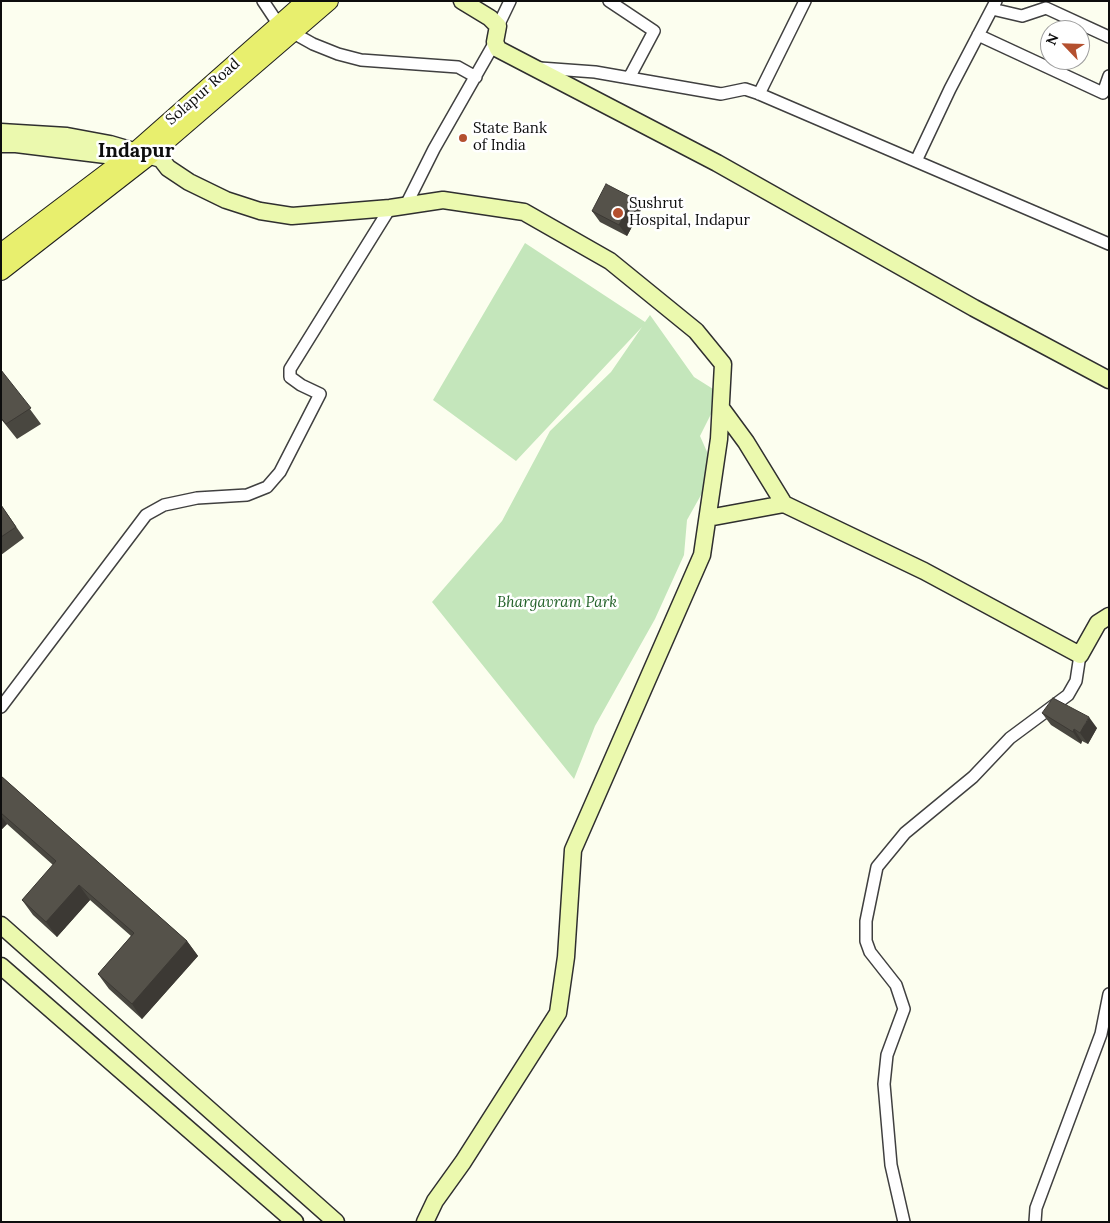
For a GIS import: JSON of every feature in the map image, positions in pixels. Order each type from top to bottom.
[{"type":"main road","name":"Solapur Road","points":[[1,253],[138,157],[284,29],[306,1]]},
{"type":"main road","points":[[284,29],[329,1]]},
{"type":"main road","points":[[1,270],[138,157]]},
{"type":"street","points":[[263,1],[284,29],[313,44],[361,60],[458,68],[476,77]]},
{"type":"street","points":[[462,1],[490,18],[496,34],[498,49],[717,163],[965,303],[1109,380]]},
{"type":"street","points":[[1,707],[146,515],[164,505],[188,500],[247,495],[267,487],[280,472],[320,394],[301,385],[290,377],[290,369],[398,206],[434,148],[476,77],[510,1]]},
{"type":"street","points":[[609,1],[654,31],[629,78]]},
{"type":"street","points":[[759,94],[805,1]]},
{"type":"street","points":[[916,161],[994,5],[1022,16],[1046,8],[1109,37]]},
{"type":"street","points":[[978,35],[1103,92],[1109,76]]},
{"type":"street","points":[[536,68],[595,72],[721,94],[745,89],[1109,244]]},
{"type":"street","points":[[6,138],[138,157],[156,168],[168,168],[189,182],[226,200],[260,211],[292,216],[444,200],[524,212],[610,261],[696,331],[723,364],[719,439],[702,555],[573,850],[566,957],[558,1013],[463,1162],[435,1201],[426,1222]]},
{"type":"street","points":[[721,408],[746,442],[784,504],[924,571],[1080,655]]},
{"type":"street","points":[[708,518],[784,504]]},
{"type":"street","points":[[904,1222],[890,1165],[884,1084],[887,1055],[904,1009],[896,985],[870,952],[866,941],[866,921],[877,867],[905,833],[973,777],[1010,738],[1068,695],[1076,681],[1080,655],[1098,623],[1109,616]]},
{"type":"street","points":[[1,925],[336,1222]]},
{"type":"street","points":[[1,966],[295,1222]]},
{"type":"street","points":[[1034,1222],[1036,1208],[1101,1034],[1109,994]]},
{"type":"street","points":[[278,1206],[297,1188]]},
{"type":"green space","name":"Bhargavram Park","points":[[525,243],[645,322],[650,315],[694,377],[721,394],[700,436],[715,470],[687,520],[684,555],[655,619],[595,726],[574,779],[432,602],[502,521],[550,431],[611,372],[642,327],[516,461],[433,400]]},
{"type":"building","points":[[606,184],[633,198],[619,225],[592,211]]},
{"type":"building","points":[[1,370],[31,408],[6,424],[1,418]]},
{"type":"building","points":[[1,505],[16,527],[1,537]]},
{"type":"building","points":[[1053,698],[1089,717],[1080,733],[1074,729],[1073,732],[1042,713]]},
{"type":"building","points":[[1,776],[187,941],[132,1004],[98,974],[134,933],[79,885],[46,922],[22,900],[56,861],[1,813]]},
{"type":"place","name":"State Bank of India","points":[[463,138]]},
{"type":"place","name":"Sushrut Hospital, Indapur","points":[[618,213]]},
{"type":"district","name":"Indapur","points":[[136,151]]}]
